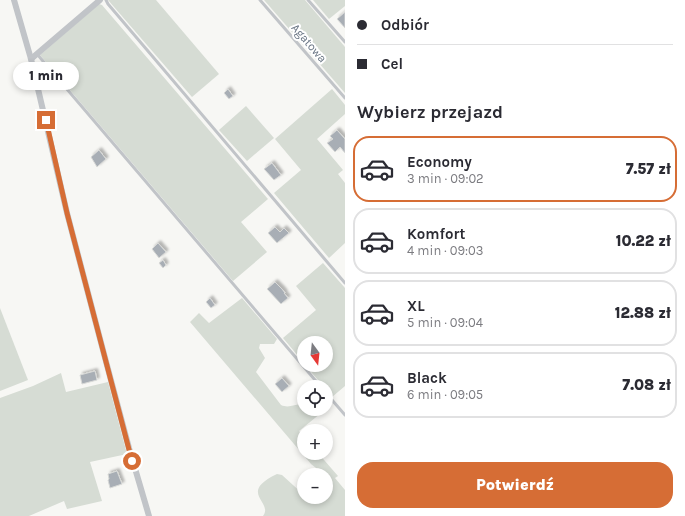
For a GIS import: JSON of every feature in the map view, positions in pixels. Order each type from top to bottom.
[{"type":"street","points":[[14,0],[31,59],[67,213],[136,474],[149,516]]},
{"type":"street","points":[[31,59],[100,0]]},
{"type":"lane","points":[[106,0],[345,283]]},
{"type":"lane","name":"Agatowa","points":[[260,0],[345,98]]},
{"type":"lane","points":[[308,0],[345,42]]},
{"type":"lane","points":[[37,54],[82,109],[315,380]]},
{"type":"lane","points":[[333,401],[345,415]]},
{"type":"shaded area","points":[[108,0],[156,0],[219,74],[192,97]]},
{"type":"shaded area","points":[[264,0],[305,0],[345,47],[345,93]]},
{"type":"shaded area","points":[[313,0],[345,0],[345,6],[329,19]]},
{"type":"shaded area","points":[[99,4],[102,5],[268,199],[241,222],[267,252],[233,281],[40,55]]},
{"type":"shaded area","points":[[332,89],[345,105],[345,114],[317,139],[343,170],[338,174],[345,183],[345,243],[329,258],[274,193],[301,170],[275,139]]},
{"type":"shaded area","points":[[246,106],[274,138],[247,161],[219,130]]},
{"type":"shaded area","points":[[323,263],[345,288],[345,386],[333,396],[333,380],[318,380],[311,372],[333,372],[333,336],[297,336],[297,355],[283,338],[316,310],[296,286]]},
{"type":"shaded area","points":[[242,298],[277,339],[274,344],[260,344],[259,348],[265,358],[256,372],[281,405],[290,406],[297,404],[297,416],[317,416],[308,424],[297,424],[297,448],[190,322],[199,313],[209,323]]},
{"type":"shaded area","points":[[0,308],[28,380],[0,391]]},
{"type":"shaded area","points":[[61,373],[66,392],[108,382],[127,454],[90,462],[102,501],[67,509],[64,501],[29,516],[0,516],[0,398],[33,386]]},
{"type":"shaded area","points":[[308,460],[324,460],[331,468],[316,468]]},
{"type":"shaded area","points":[[333,470],[338,476],[335,478],[345,490],[345,516],[263,516],[265,511],[259,497],[259,487],[265,481],[277,474],[282,475],[297,489],[297,504],[333,504]]},
{"type":"building","points":[[345,12],[345,28],[337,19]]},
{"type":"building","points":[[26,71],[29,81],[20,84],[16,74]]},
{"type":"building","points":[[228,89],[233,96],[229,99],[224,93]]},
{"type":"building","points":[[337,130],[345,139],[345,153],[340,147],[335,152],[327,143],[333,139],[330,136]]},
{"type":"building","points":[[99,150],[106,159],[97,167],[91,157]]},
{"type":"building","points":[[272,163],[281,175],[274,180],[264,169]]},
{"type":"building","points":[[275,227],[280,232],[284,228],[289,233],[277,243],[268,233]]},
{"type":"building","points":[[158,243],[166,252],[159,258],[152,249]]},
{"type":"building","points":[[163,260],[166,265],[163,268],[159,263]]},
{"type":"building","points":[[275,282],[288,298],[281,304],[267,289]]},
{"type":"building","points":[[210,298],[215,305],[211,308],[206,302]]},
{"type":"building","points":[[95,371],[97,380],[82,384],[80,375]]},
{"type":"building","points":[[282,378],[289,386],[282,392],[275,384]]},
{"type":"building","points":[[117,471],[122,484],[110,488],[108,474]]},
{"type":"route","points":[[46,120],[67,213],[132,461]]}]
